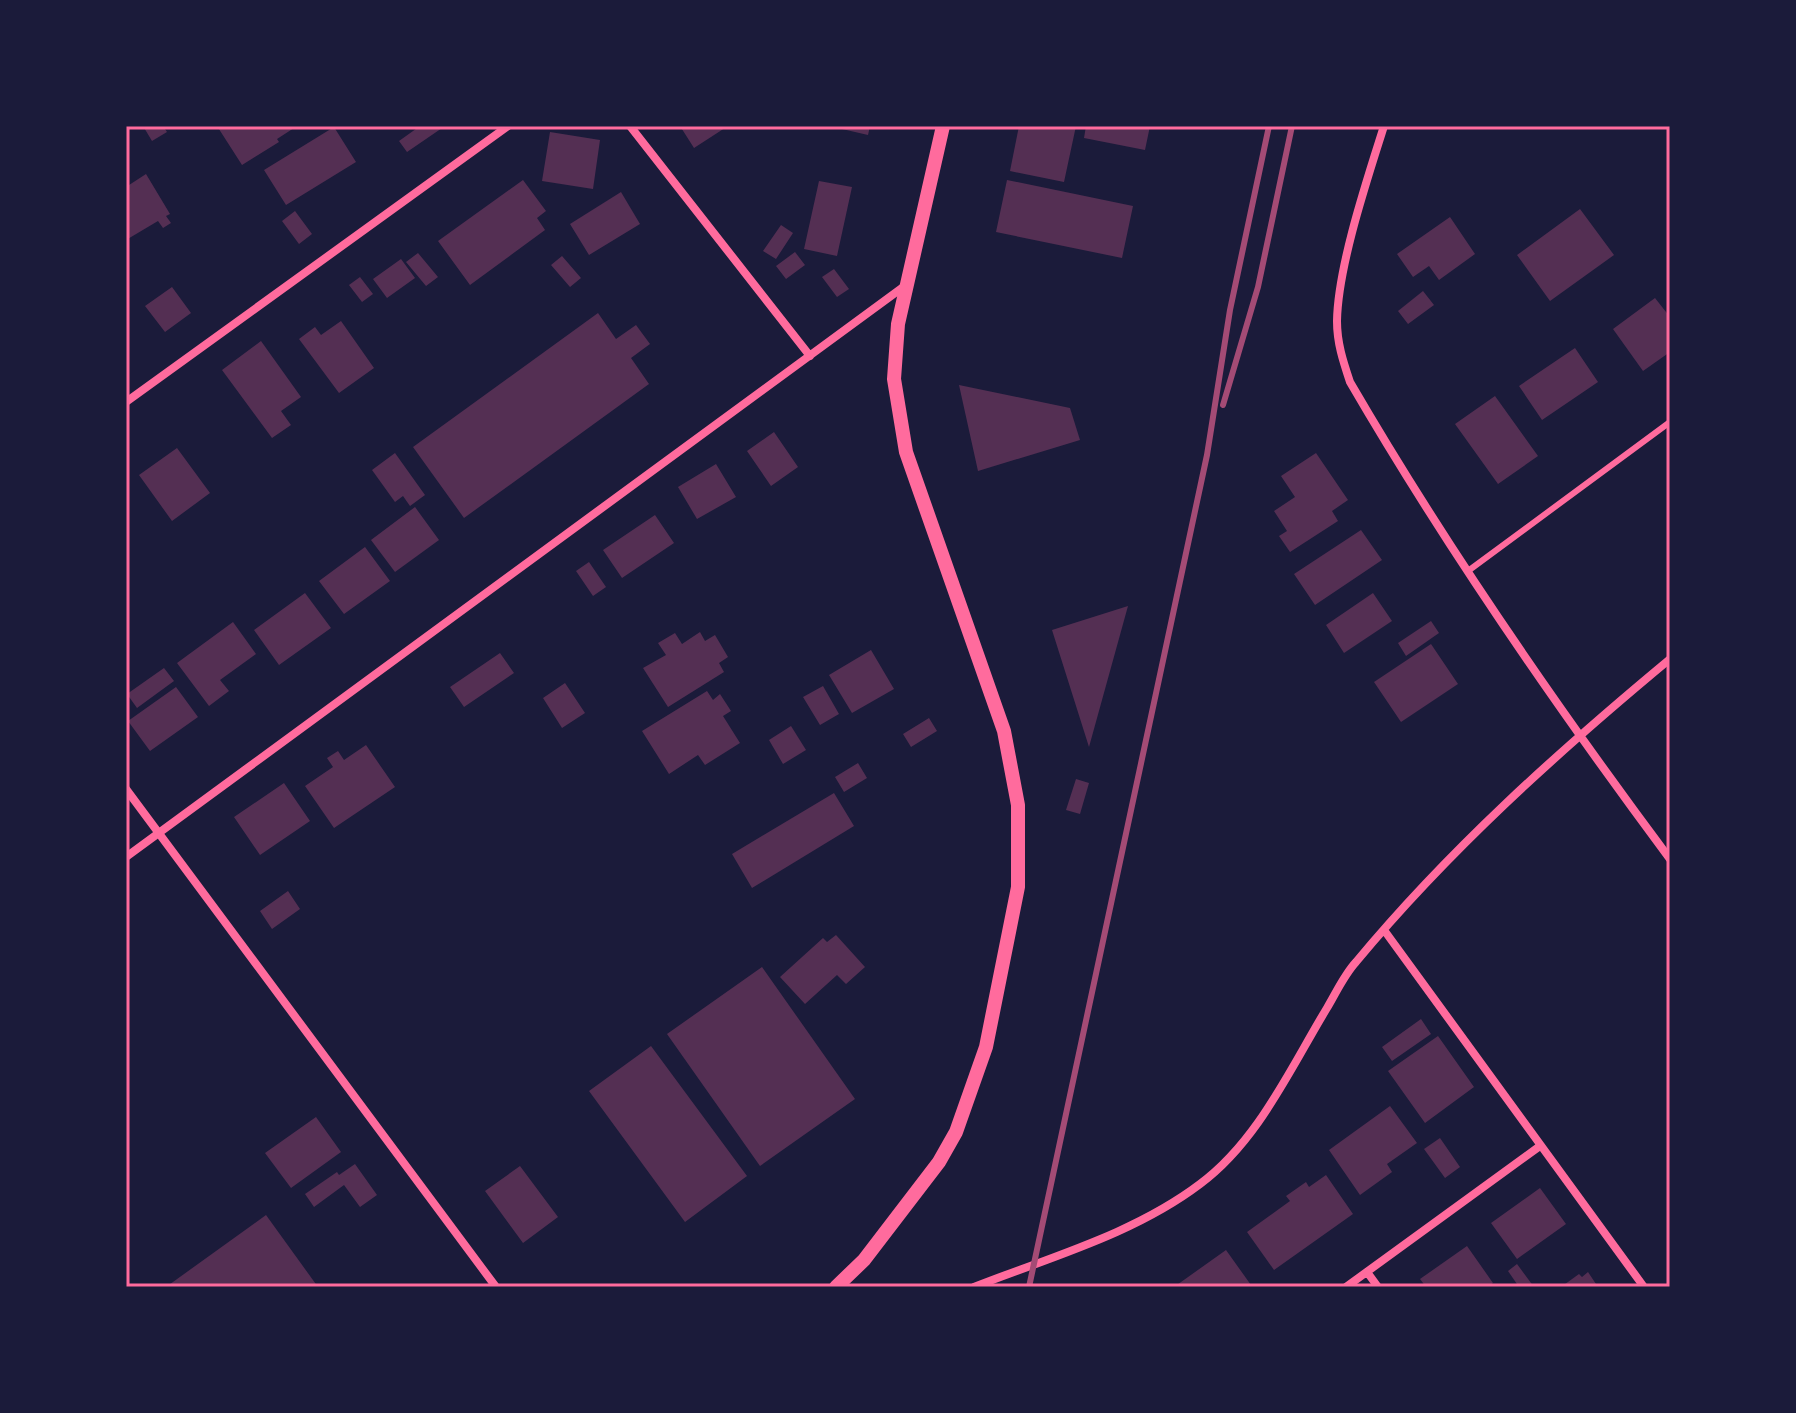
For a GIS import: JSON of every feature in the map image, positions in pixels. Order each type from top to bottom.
[{"type":"street","points":[[126,402],[508,126]]},
{"type":"street","points":[[630,126],[810,356]]},
{"type":"street","points":[[836,1287],[864,1260],[939,1162],[956,1132],[986,1047],[1018,887],[1018,805],[1004,731],[937,546],[898,417],[895,350],[943,126]]},
{"type":"street","points":[[1384,126],[1364,189],[1340,298],[1340,352],[1350,382],[1468,571],[1578,735],[1670,859]]},
{"type":"street","points":[[126,857],[907,284]]},
{"type":"street","points":[[974,1287],[1149,1216],[1202,1183],[1232,1155],[1259,1121],[1353,964],[1446,861],[1578,735],[1670,659]]},
{"type":"street","points":[[126,789],[496,1287]]},
{"type":"street","points":[[1384,930],[1644,1287]]},
{"type":"street","points":[[1346,1287],[1540,1146]]},
{"type":"street","points":[[1367,1272],[1378,1287]]},
{"type":"lane","points":[[1468,571],[1670,422]]},
{"type":"building","points":[[143,126],[163,126],[167,132],[152,141]]},
{"type":"building","points":[[217,126],[294,128],[277,139],[279,142],[242,165]]},
{"type":"building","points":[[420,126],[445,126],[407,152],[399,141]]},
{"type":"building","points":[[680,126],[728,126],[694,148]]},
{"type":"building","points":[[829,126],[870,126],[868,135]]},
{"type":"building","points":[[1019,126],[1076,126],[1064,182],[1010,171]]},
{"type":"building","points":[[1086,126],[1150,126],[1145,150],[1084,138]]},
{"type":"building","points":[[334,127],[356,162],[286,205],[264,170]]},
{"type":"building","points":[[550,132],[600,140],[593,189],[542,181]]},
{"type":"building","points":[[146,174],[170,214],[166,216],[171,223],[163,228],[158,221],[126,240],[126,187]]},
{"type":"building","points":[[523,180],[546,211],[537,218],[545,230],[470,285],[438,241]]},
{"type":"building","points":[[1007,180],[1133,206],[1122,258],[996,232]]},
{"type":"building","points":[[819,181],[852,187],[837,256],[804,249]]},
{"type":"building","points":[[621,192],[640,224],[589,255],[570,224]]},
{"type":"building","points":[[1580,209],[1614,255],[1550,301],[1517,255]]},
{"type":"building","points":[[295,211],[312,234],[299,244],[282,221]]},
{"type":"building","points":[[1450,217],[1475,254],[1439,280],[1429,266],[1413,277],[1397,254]]},
{"type":"building","points":[[781,225],[793,233],[776,259],[763,251]]},
{"type":"building","points":[[795,252],[805,265],[786,279],[776,266]]},
{"type":"building","points":[[418,253],[438,277],[426,286],[406,262]]},
{"type":"building","points":[[562,256],[581,278],[570,287],[551,265]]},
{"type":"building","points":[[401,259],[415,278],[387,298],[373,279]]},
{"type":"building","points":[[834,269],[849,289],[837,297],[822,277]]},
{"type":"building","points":[[360,277],[373,294],[362,302],[349,285]]},
{"type":"building","points":[[172,287],[191,313],[165,332],[145,306]]},
{"type":"building","points":[[1423,291],[1434,305],[1408,324],[1398,311]]},
{"type":"building","points":[[1655,298],[1670,317],[1670,352],[1643,371],[1613,329]]},
{"type":"building","points":[[598,313],[616,339],[636,325],[650,344],[631,358],[649,384],[464,518],[413,447]]},
{"type":"building","points":[[341,321],[374,368],[339,393],[299,339],[315,327],[321,335]]},
{"type":"building","points":[[261,341],[301,397],[281,411],[291,425],[272,438],[222,370]]},
{"type":"building","points":[[1575,348],[1598,382],[1542,420],[1519,386]]},
{"type":"building","points":[[959,385],[1070,408],[1080,440],[978,471]]},
{"type":"building","points":[[1495,396],[1538,456],[1498,484],[1455,424]]},
{"type":"building","points":[[774,432],[798,467],[771,486],[747,451]]},
{"type":"building","points":[[177,448],[210,493],[172,521],[139,475]]},
{"type":"building","points":[[395,453],[425,495],[410,506],[403,496],[395,502],[372,470]]},
{"type":"building","points":[[1316,453],[1348,500],[1332,511],[1338,521],[1290,552],[1279,536],[1287,531],[1274,511],[1295,497],[1281,476]]},
{"type":"building","points":[[716,464],[736,497],[697,519],[678,487]]},
{"type":"building","points":[[415,507],[439,540],[395,572],[371,540]]},
{"type":"building","points":[[655,515],[674,543],[622,578],[603,550]]},
{"type":"building","points":[[1361,530],[1382,560],[1315,605],[1294,574]]},
{"type":"building","points":[[365,547],[390,581],[344,614],[319,581]]},
{"type":"building","points":[[589,562],[606,587],[593,596],[576,571]]},
{"type":"building","points":[[305,593],[331,628],[279,665],[254,630]]},
{"type":"building","points":[[1373,593],[1392,621],[1344,653],[1326,625]]},
{"type":"building","points":[[1128,606],[1089,747],[1052,630]]},
{"type":"building","points":[[1431,621],[1439,633],[1406,656],[1398,643]]},
{"type":"building","points":[[233,622],[256,654],[220,680],[229,691],[209,706],[177,663]]},
{"type":"building","points":[[700,632],[705,641],[715,635],[728,657],[719,663],[724,672],[668,707],[643,668],[666,655],[658,643],[675,633],[682,644]]},
{"type":"building","points":[[1431,644],[1458,684],[1401,722],[1374,682]]},
{"type":"building","points":[[871,650],[894,689],[852,713],[829,675]]},
{"type":"building","points":[[500,653],[514,673],[464,707],[450,687]]},
{"type":"building","points":[[164,668],[174,681],[137,708],[127,694]]},
{"type":"building","points":[[565,683],[585,713],[562,728],[543,698]]},
{"type":"building","points":[[823,686],[839,714],[820,725],[803,697]]},
{"type":"building","points":[[176,687],[198,717],[150,751],[128,721]]},
{"type":"building","points":[[707,691],[713,700],[720,694],[731,711],[723,716],[740,743],[705,765],[698,755],[669,774],[642,731]]},
{"type":"building","points":[[929,718],[937,731],[911,747],[903,734]]},
{"type":"building","points":[[791,726],[806,750],[783,764],[769,740]]},
{"type":"building","points":[[366,745],[395,787],[334,828],[305,786],[333,767],[327,758],[338,751],[344,760]]},
{"type":"building","points":[[858,763],[867,778],[844,792],[835,777]]},
{"type":"building","points":[[1076,779],[1089,783],[1080,814],[1066,810]]},
{"type":"building","points":[[284,783],[310,821],[260,855],[234,817]]},
{"type":"building","points":[[834,793],[854,826],[752,888],[732,854]]},
{"type":"building","points":[[288,891],[300,909],[272,929],[260,911]]},
{"type":"building","points":[[836,935],[865,967],[846,984],[837,975],[805,1004],[780,977],[823,938],[827,942]]},
{"type":"building","points":[[762,967],[855,1099],[760,1166],[667,1034]]},
{"type":"building","points":[[1421,1019],[1431,1034],[1392,1061],[1382,1047]]},
{"type":"building","points":[[1438,1036],[1474,1087],[1425,1123],[1388,1071]]},
{"type":"building","points":[[651,1046],[747,1176],[685,1222],[589,1091]]},
{"type":"building","points":[[1390,1106],[1417,1143],[1387,1164],[1392,1172],[1360,1195],[1329,1150]]},
{"type":"building","points":[[316,1117],[341,1152],[291,1188],[265,1153]]},
{"type":"building","points":[[1440,1138],[1460,1167],[1445,1178],[1424,1149]]},
{"type":"building","points":[[355,1164],[377,1195],[360,1207],[344,1185],[314,1207],[305,1194],[337,1172],[339,1175]]},
{"type":"building","points":[[520,1166],[558,1217],[523,1243],[485,1191]]},
{"type":"building","points":[[1326,1175],[1353,1214],[1274,1270],[1247,1232],[1290,1201],[1286,1196],[1306,1182],[1309,1187]]},
{"type":"building","points":[[1540,1188],[1566,1224],[1517,1259],[1491,1223]]},
{"type":"building","points":[[266,1215],[318,1287],[166,1287]]},
{"type":"building","points":[[1467,1246],[1493,1283],[1487,1287],[1426,1287],[1420,1279]]},
{"type":"building","points":[[1226,1250],[1251,1285],[1174,1287]]},
{"type":"building","points":[[1517,1264],[1534,1287],[1519,1287],[1508,1271]]},
{"type":"building","points":[[1588,1272],[1598,1287],[1561,1287],[1579,1274],[1582,1277]]},
{"type":"railway","points":[[1029,1287],[1207,455],[1230,310],[1269,126]]},
{"type":"railway","points":[[1223,405],[1258,287],[1292,126]]}]
